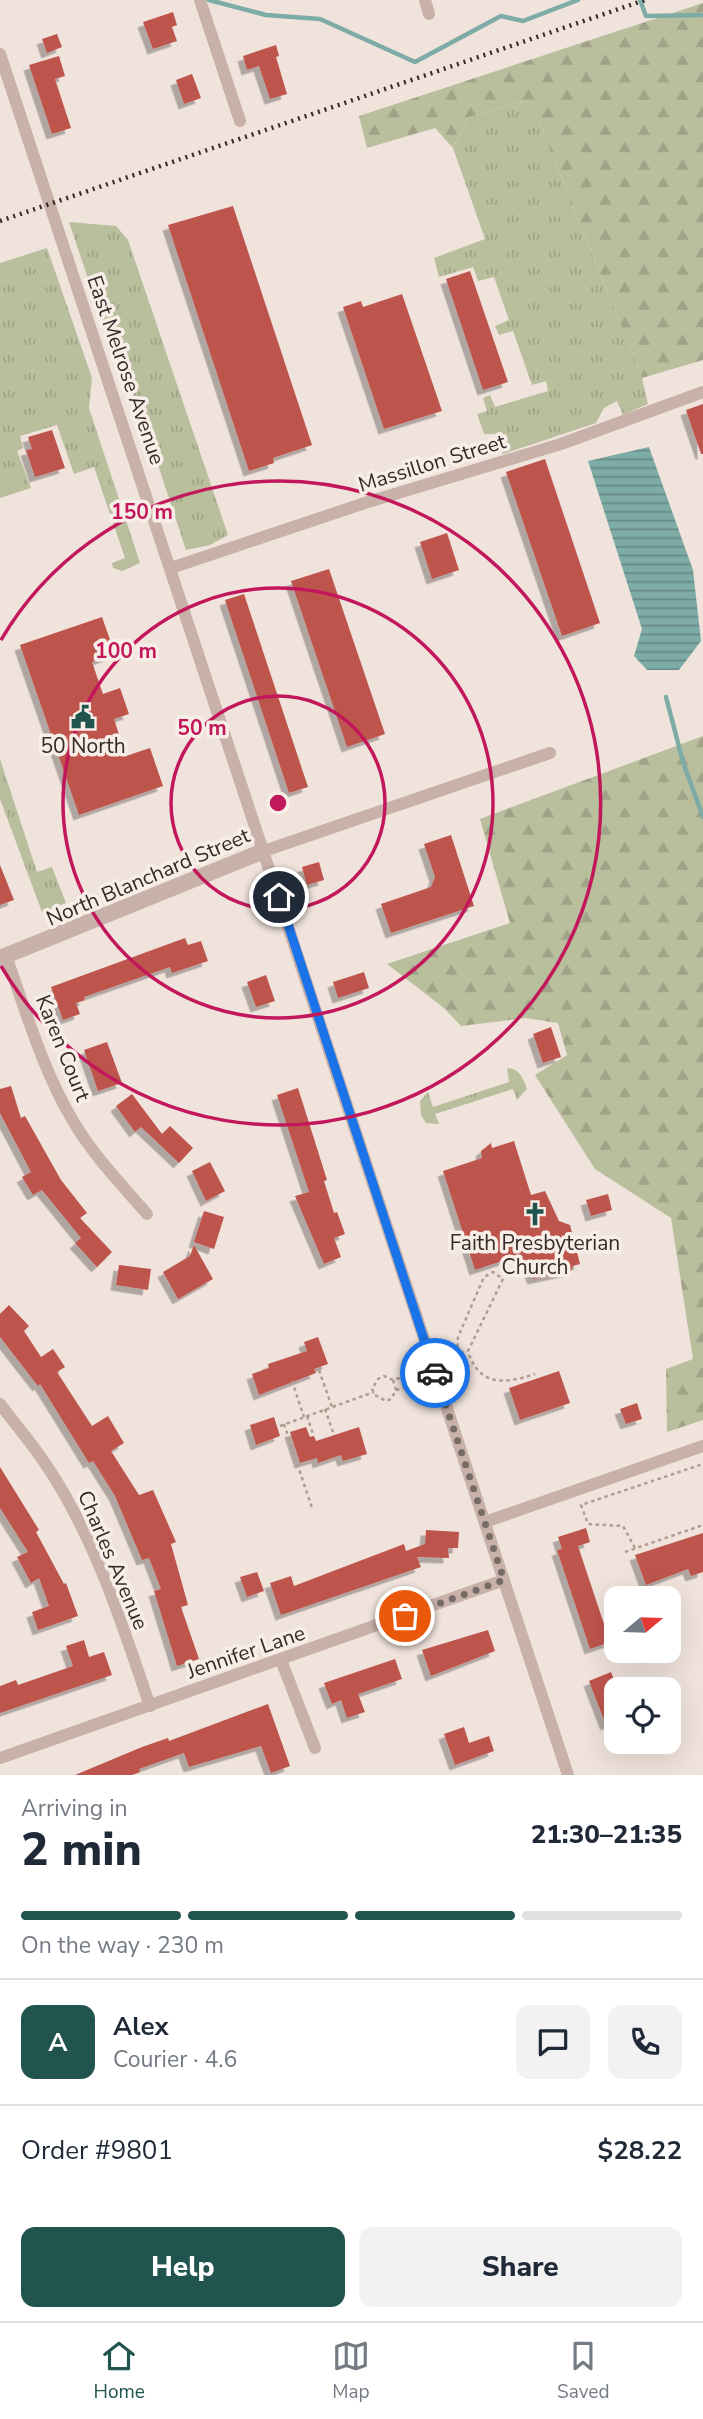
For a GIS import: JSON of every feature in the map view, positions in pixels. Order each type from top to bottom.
[{"type":"street","points":[[425,0],[429,14]]},
{"type":"street","points":[[202,4],[240,121]]},
{"type":"street","name":"East Melrose Avenue","points":[[0,54],[2,69],[171,568],[568,1775]]},
{"type":"street","name":"Massillon Street","points":[[171,568],[340,511],[561,444],[703,392]]},
{"type":"street","name":"North Blanchard Street","points":[[3,958],[264,851],[550,754]]},
{"type":"street","name":"Karen Court","points":[[3,958],[52,1081],[72,1120],[90,1147],[147,1214]]},
{"type":"street","name":"Charles Avenue","points":[[0,1404],[44,1462],[88,1538],[113,1598],[150,1706]]},
{"type":"street","points":[[485,1522],[703,1446]]},
{"type":"street","name":"Jennifer Lane","points":[[0,1758],[504,1580]]},
{"type":"street","points":[[281,1660],[315,1748]]},
{"type":"path","points":[[457,1354],[458,1337],[484,1277],[493,1272],[503,1279],[468,1351],[472,1366],[488,1377],[505,1382],[535,1374]]},
{"type":"path","points":[[447,1357],[468,1351]]},
{"type":"path","points":[[452,1373],[472,1366]]},
{"type":"path","points":[[318,1370],[332,1407]]},
{"type":"path","points":[[312,1508],[282,1425],[373,1392],[378,1379],[384,1376],[393,1380],[416,1373]]},
{"type":"path","points":[[393,1380],[396,1390]]},
{"type":"path","points":[[292,1381],[313,1434]]},
{"type":"path","points":[[373,1392],[386,1401],[396,1390],[419,1383]]},
{"type":"path","points":[[325,1409],[333,1432]]},
{"type":"path","points":[[635,1548],[623,1526],[588,1524],[581,1505],[703,1464]]},
{"type":"path","points":[[625,1552],[703,1525]]},
{"type":"green space","points":[[703,3],[703,360],[642,378],[530,99],[469,117],[453,148],[435,128],[367,148],[359,116]]},
{"type":"green space","points":[[530,99],[642,378],[648,404],[623,415],[617,401],[604,408],[596,423],[503,454],[494,434],[484,434],[477,414],[487,411],[483,398],[490,395],[495,407],[548,391],[546,381],[532,385],[513,331],[499,335],[495,326],[509,320],[494,277],[478,281],[473,267],[439,277],[434,258],[485,239],[453,148],[469,117]]},
{"type":"green space","points":[[69,222],[116,226],[128,240],[228,535],[210,545],[186,550],[137,401],[119,371]]},
{"type":"green space","points":[[47,248],[92,378],[89,408],[140,563],[122,571],[113,568],[112,563],[125,558],[94,467],[74,474],[57,425],[20,436],[23,448],[17,451],[31,488],[0,498],[0,263]]},
{"type":"green space","points":[[703,736],[703,1420],[667,1432],[666,1369],[693,1359],[671,1218],[595,1169],[535,1075],[567,1055],[558,1023],[526,1018],[461,1026],[444,1008],[387,964],[510,923],[480,819]]},
{"type":"green space","points":[[0,759],[37,872],[52,867],[66,903],[42,912],[0,799]]},
{"type":"green space","points":[[507,1068],[518,1072],[527,1089],[517,1100],[513,1089],[435,1114],[439,1124],[426,1123],[421,1115],[420,1101],[428,1092],[433,1107],[509,1082]]},
{"type":"water","points":[[649,447],[693,570],[701,641],[679,670],[647,670],[634,656],[642,629],[588,461]]},
{"type":"building","points":[[173,12],[177,25],[172,27],[177,41],[153,49],[143,22]]},
{"type":"building","points":[[57,34],[62,47],[47,53],[42,39]]},
{"type":"building","points":[[276,45],[279,56],[276,57],[287,94],[270,99],[259,66],[247,70],[243,56]]},
{"type":"building","points":[[59,56],[65,76],[55,79],[71,128],[52,134],[29,65]]},
{"type":"building","points":[[192,74],[201,98],[184,104],[176,80]]},
{"type":"building","points":[[233,206],[312,445],[273,458],[274,463],[249,471],[168,225]]},
{"type":"building","points":[[470,271],[508,382],[483,390],[446,279]]},
{"type":"building","points":[[402,294],[442,411],[384,429],[343,307],[361,301],[363,307]]},
{"type":"building","points":[[703,404],[703,454],[701,454],[686,410]]},
{"type":"building","points":[[52,430],[65,468],[35,477],[26,450],[32,449],[28,437]]},
{"type":"building","points":[[545,459],[600,623],[562,636],[506,472]]},
{"type":"building","points":[[447,533],[459,570],[432,579],[420,542]]},
{"type":"building","points":[[329,569],[385,734],[347,747],[291,581]]},
{"type":"building","points":[[244,594],[308,787],[289,793],[225,600]]},
{"type":"building","name":"50 North","points":[[102,617],[115,654],[92,662],[103,694],[120,688],[129,714],[114,719],[126,756],[150,748],[163,786],[79,815],[20,645]]},
{"type":"building","points":[[451,835],[474,906],[391,933],[381,904],[431,887],[435,877],[424,844]]},
{"type":"building","points":[[319,862],[324,880],[307,885],[302,867]]},
{"type":"building","points":[[0,865],[14,900],[0,905]]},
{"type":"building","points":[[185,938],[188,945],[201,941],[208,961],[172,973],[170,967],[84,997],[85,1000],[76,1003],[80,1014],[63,1020],[51,987]]},
{"type":"building","points":[[364,972],[369,988],[338,998],[333,982]]},
{"type":"building","points":[[266,975],[275,1001],[256,1007],[247,982]]},
{"type":"building","points":[[551,1027],[561,1057],[543,1063],[533,1034]]},
{"type":"building","points":[[107,1042],[122,1083],[98,1091],[84,1050]]},
{"type":"building","points":[[11,1086],[21,1118],[25,1116],[61,1180],[87,1213],[80,1218],[112,1252],[97,1267],[75,1243],[81,1238],[42,1190],[33,1195],[22,1177],[31,1172],[0,1113],[0,1089]]},
{"type":"building","points":[[298,1088],[327,1180],[324,1181],[334,1213],[337,1212],[345,1234],[334,1238],[341,1257],[324,1264],[295,1196],[309,1192],[277,1095]]},
{"type":"building","points":[[132,1094],[162,1134],[170,1126],[193,1148],[179,1163],[141,1127],[135,1132],[116,1106]]},
{"type":"building","points":[[514,1141],[531,1195],[545,1191],[559,1221],[570,1225],[580,1264],[573,1266],[571,1271],[533,1279],[529,1269],[525,1269],[520,1255],[475,1270],[443,1171],[482,1158],[481,1151],[491,1143],[492,1148]]},
{"type":"building","points":[[210,1162],[225,1191],[206,1201],[192,1171]]},
{"type":"building","points":[[608,1194],[612,1210],[591,1216],[586,1200]]},
{"type":"building","points":[[204,1211],[224,1217],[214,1249],[194,1242]]},
{"type":"building","points":[[194,1245],[213,1279],[178,1299],[163,1272],[190,1256]]},
{"type":"building","points":[[119,1265],[151,1269],[148,1290],[116,1285]]},
{"type":"building","points":[[9,1305],[29,1326],[24,1331],[41,1357],[53,1349],[65,1367],[57,1372],[92,1426],[108,1416],[124,1443],[111,1451],[139,1495],[153,1490],[176,1542],[171,1544],[188,1605],[181,1607],[199,1659],[177,1666],[154,1591],[161,1589],[149,1558],[142,1560],[115,1496],[93,1461],[89,1463],[40,1384],[38,1386],[0,1337],[0,1314]]},
{"type":"building","points":[[318,1337],[328,1364],[314,1369],[316,1373],[259,1395],[252,1374],[269,1368],[268,1364],[307,1351],[304,1342]]},
{"type":"building","points":[[559,1371],[570,1403],[520,1420],[509,1388]]},
{"type":"building","points":[[637,1403],[642,1419],[626,1424],[620,1409]]},
{"type":"building","points":[[274,1417],[280,1436],[256,1445],[250,1425]]},
{"type":"building","points":[[306,1427],[310,1437],[314,1436],[316,1441],[359,1427],[367,1454],[343,1461],[341,1455],[318,1463],[317,1458],[300,1463],[290,1432]]},
{"type":"building","points":[[0,1467],[39,1530],[36,1532],[64,1584],[66,1583],[78,1616],[38,1630],[32,1612],[49,1606],[39,1578],[31,1583],[17,1557],[28,1552],[0,1508]]},
{"type":"building","points":[[586,1528],[590,1542],[578,1546],[604,1624],[604,1644],[590,1649],[557,1550],[562,1549],[558,1537]]},
{"type":"building","points":[[426,1530],[459,1532],[458,1548],[448,1548],[449,1558],[417,1557],[421,1567],[281,1615],[270,1583],[291,1576],[294,1586],[404,1544],[406,1551],[425,1544]]},
{"type":"building","points":[[703,1533],[703,1572],[691,1576],[688,1569],[646,1585],[635,1555]]},
{"type":"building","points":[[257,1572],[264,1591],[247,1597],[240,1577]]},
{"type":"building","points":[[488,1630],[495,1651],[431,1676],[422,1650]]},
{"type":"building","points":[[84,1640],[89,1657],[104,1652],[112,1675],[0,1713],[0,1686],[16,1680],[18,1685],[73,1666],[66,1646]]},
{"type":"building","points":[[395,1659],[402,1679],[358,1694],[365,1712],[347,1718],[341,1700],[332,1704],[324,1683]]},
{"type":"building","points":[[611,1672],[613,1677],[604,1677],[604,1720],[589,1681]]},
{"type":"building","points":[[268,1704],[290,1766],[271,1773],[261,1746],[189,1767],[184,1753],[139,1769],[140,1772],[132,1775],[75,1775],[142,1747],[168,1738],[169,1741]]},
{"type":"building","points":[[464,1727],[469,1743],[489,1736],[494,1751],[455,1765],[444,1734]]},
{"type":"waterway","points":[[209,0],[266,15],[320,19],[415,62],[501,16],[523,21],[578,0]]},
{"type":"waterway","points":[[640,0],[646,16],[703,15]]},
{"type":"waterway","points":[[666,697],[683,762],[703,817]]},
{"type":"railway","points":[[0,221],[645,0]]},
{"type":"way so far","points":[[405,1616],[504,1580],[435,1373]]},
{"type":"place","name":"50 North","points":[[83,717]]},
{"type":"place","name":"Faith Presbyterian Church","points":[[535,1214]]},
{"type":"route","points":[[279,897],[435,1373]]}]
